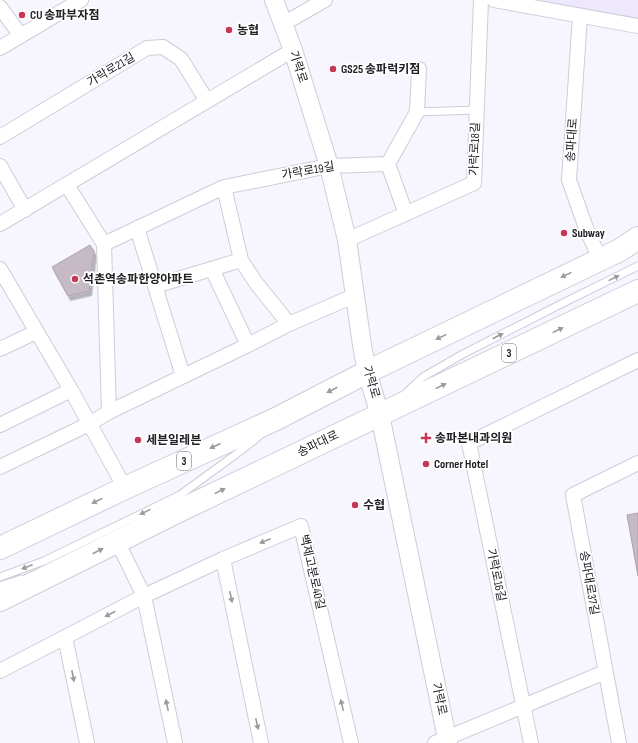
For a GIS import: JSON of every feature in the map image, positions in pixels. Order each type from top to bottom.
[{"type":"main road","name":"3","points":[[0,548],[125,488],[276,419],[367,372],[600,259],[630,246]]},
{"type":"main road","name":"송파대로","points":[[0,600],[117,541],[638,291]]},
{"type":"street","points":[[0,48],[81,0]]},
{"type":"street","name":"가락로","points":[[274,0],[293,50],[329,166],[347,240],[367,372],[380,415],[443,741]]},
{"type":"street","points":[[283,24],[325,0]]},
{"type":"street","name":"가락로18길","points":[[347,240],[474,184],[482,0]]},
{"type":"street","points":[[494,0],[638,26]]},
{"type":"street","points":[[0,7],[21,36]]},
{"type":"street","name":"송파대로","points":[[580,16],[569,180],[586,228],[600,259]]},
{"type":"street","name":"가락로21길","points":[[0,137],[147,48],[163,47],[181,60],[207,101]]},
{"type":"street","points":[[0,224],[293,50]]},
{"type":"street","points":[[406,214],[388,164],[417,112],[419,69]]},
{"type":"street","name":"가락로19길","points":[[104,244],[224,187],[329,166],[388,164]]},
{"type":"street","points":[[0,166],[25,210]]},
{"type":"street","points":[[67,185],[104,244],[109,412]]},
{"type":"street","points":[[224,187],[241,260],[256,283],[288,324]]},
{"type":"street","points":[[137,228],[183,376]]},
{"type":"street","points":[[155,286],[241,260]]},
{"type":"street","points":[[212,268],[248,345]]},
{"type":"street","points":[[0,269],[71,390],[125,488]]},
{"type":"street","points":[[0,467],[288,324],[356,295]]},
{"type":"street","points":[[0,349],[36,332]]},
{"type":"street","name":"가락로16길","points":[[531,743],[469,443],[638,360]]},
{"type":"street","points":[[0,424],[71,390]]},
{"type":"street","name":"송파대로37길","points":[[619,743],[573,495],[638,463]]},
{"type":"street","name":"백제고분로40길","points":[[223,559],[301,526],[350,743]]},
{"type":"street","points":[[117,541],[144,596],[175,743]]},
{"type":"street","points":[[0,671],[144,596],[223,559],[261,743]]},
{"type":"street","points":[[66,637],[87,743]]},
{"type":"street","points":[[443,741],[605,672]]},
{"type":"lane","points":[[417,112],[477,110]]},
{"type":"lane","points":[[380,415],[423,378],[463,354],[638,266]]},
{"type":"lane","points":[[0,577],[44,560],[180,495],[252,442],[276,419]]},
{"type":"lane","points":[[0,586],[74,563]]},
{"type":"shaded area","points":[[523,0],[638,0],[638,21]]},
{"type":"building","name":"석촌역송파한양아파트","points":[[90,245],[94,251],[89,291],[68,296],[52,267]]},
{"type":"building","points":[[638,513],[638,576],[627,515]]},
{"type":"place","name":"CU 송파부자점","points":[[22,15]]},
{"type":"place","name":"농협","points":[[229,30]]},
{"type":"place","name":"GS25 송파럭키점","points":[[333,69]]},
{"type":"place","name":"Subway","points":[[564,233]]},
{"type":"place","name":"석촌역송파한양아파트","points":[[75,279]]},
{"type":"place","name":"송파본내과의원","points":[[426,438]]},
{"type":"place","name":"세븐일레븐","points":[[138,440]]},
{"type":"place","name":"Corner Hotel","points":[[426,464]]},
{"type":"place","name":"수협","points":[[355,505]]}]
